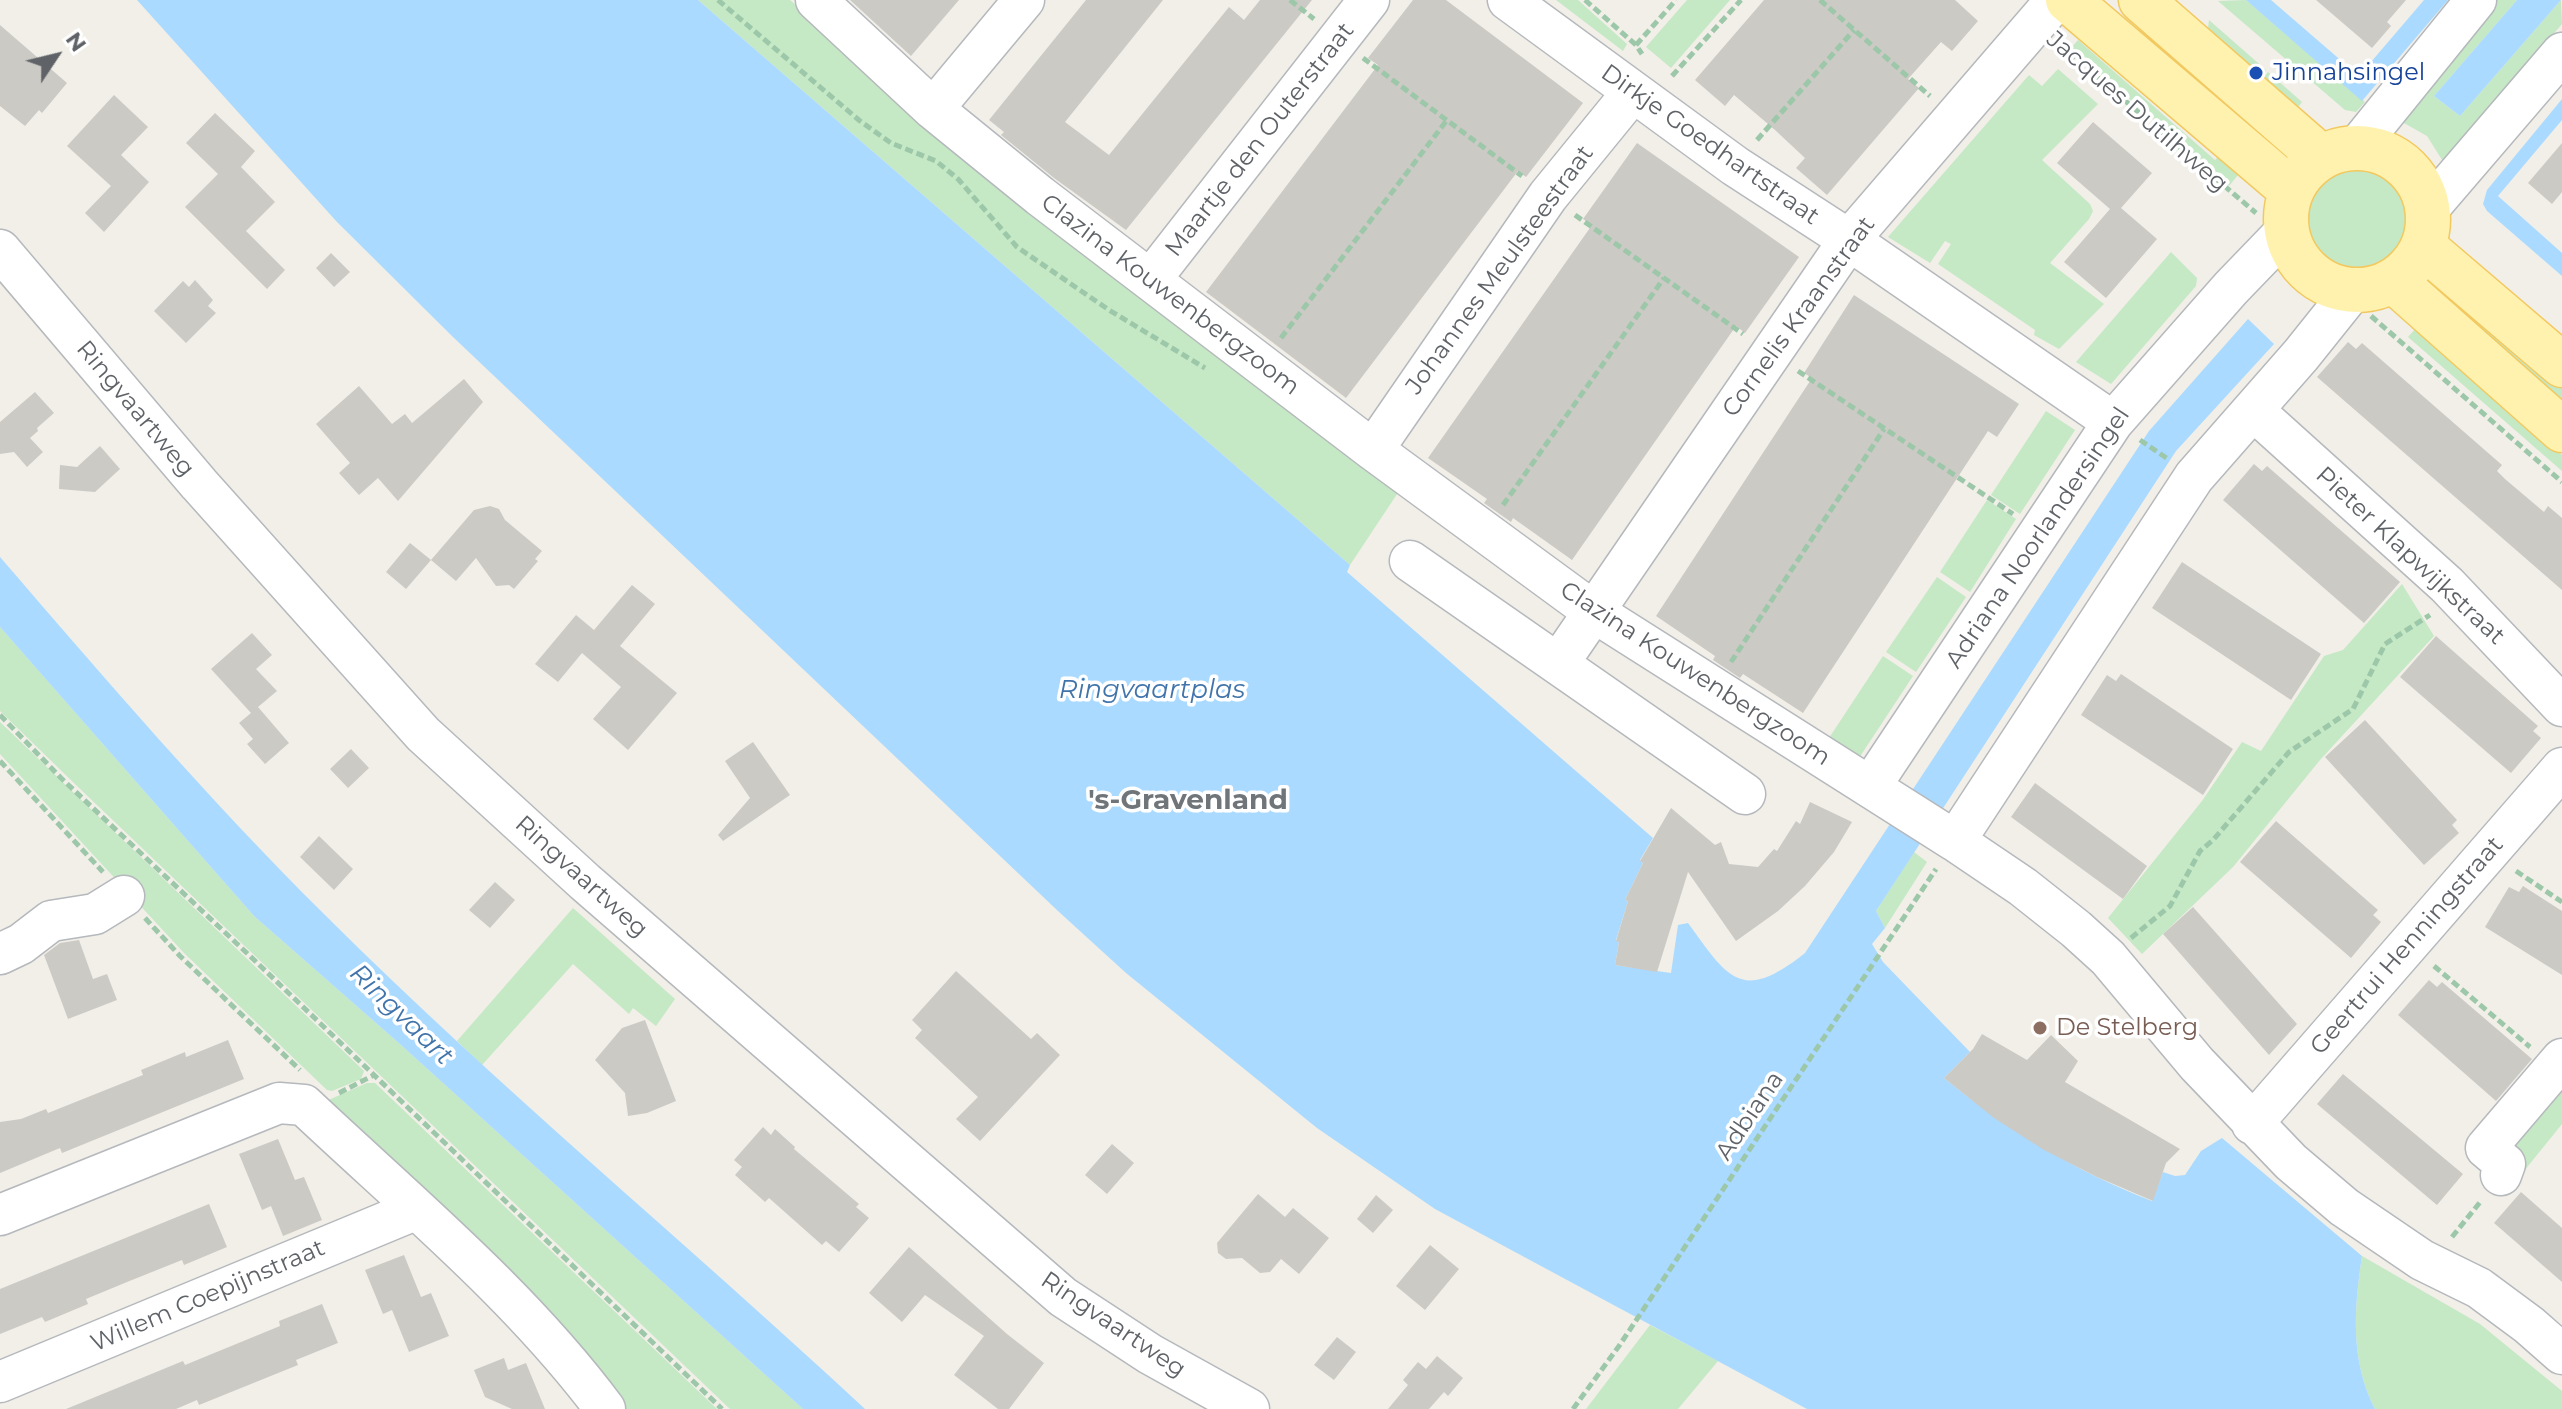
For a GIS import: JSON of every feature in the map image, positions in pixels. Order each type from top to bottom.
[{"type":"main road","points":[[2141,0],[2339,152]]},
{"type":"main road","name":"Jacques Dutilhweg","points":[[2053,8],[2280,212]]},
{"type":"main road","points":[[2371,295],[2411,266],[2426,228],[2420,184],[2404,164],[2383,151],[2339,152],[2303,171],[2280,212],[2292,249],[2310,272],[2334,286],[2371,295],[2562,430]]},
{"type":"main road","points":[[2426,228],[2562,365]]},
{"type":"street","name":"Clazina Kouwenbergzoom","points":[[816,0],[933,109],[1040,196],[1484,532],[1594,612],[1947,836],[2034,896],[2108,958],[2252,1124],[2291,1162],[2344,1207],[2431,1265],[2479,1288],[2562,1354]]},
{"type":"street","points":[[933,109],[1024,0]]},
{"type":"street","name":"Maartje den Outerstraat","points":[[1151,279],[1369,0]]},
{"type":"street","name":"Dirkje Goedhartstraat","points":[[1508,0],[1647,83],[1735,166],[1849,240],[2126,430]]},
{"type":"street","points":[[2339,152],[2476,0]]},
{"type":"street","name":"Cornelis Kraanstraat","points":[[1558,664],[1849,240],[2053,8]]},
{"type":"street","points":[[2426,228],[2556,71]]},
{"type":"street","name":"Johannes Meulsteestraat","points":[[1373,450],[1548,196],[1647,83]]},
{"type":"street","name":"Adriana Noorlandersingel","points":[[1880,794],[2040,532],[2126,430],[2231,288],[2280,212]]},
{"type":"street","name":"Ringvaartweg","points":[[0,250],[199,484],[423,734],[585,882],[1063,1297],[1150,1354],[1249,1409]]},
{"type":"street","points":[[1947,836],[2194,477],[2343,305],[2371,295]]},
{"type":"street","name":"Pieter Klapwijkstraat","points":[[2253,410],[2458,597],[2562,706]]},
{"type":"street","points":[[1410,561],[1745,794]]},
{"type":"street","name":"Geertrui Henningstraat","points":[[2252,1124],[2562,768]]},
{"type":"street","points":[[0,954],[21,944],[51,921],[95,914],[124,896]]},
{"type":"street","points":[[2501,1175],[2505,1164],[2486,1148],[2555,1064]]},
{"type":"street","points":[[0,1215],[279,1103],[307,1102],[415,1210],[507,1295],[575,1370],[605,1409]]},
{"type":"street","name":"Willem Coepijnstraat","points":[[0,1382],[415,1210]]},
{"type":"path","points":[[718,0],[860,121],[891,143],[936,161],[958,179],[1017,247],[1109,310],[1215,374]]},
{"type":"path","points":[[1290,0],[1548,196],[1771,354],[2040,532]]},
{"type":"path","points":[[1636,45],[1676,0]]},
{"type":"path","points":[[1647,83],[1673,77],[1741,0]]},
{"type":"path","points":[[1820,0],[1955,118]]},
{"type":"path","name":"Jacques Dutilhweg","points":[[2053,8],[2253,212],[2280,212]]},
{"type":"path","points":[[1735,166],[1854,30]]},
{"type":"path","points":[[1262,364],[1447,120]]},
{"type":"path","points":[[1484,532],[1664,278]]},
{"type":"path","points":[[2371,295],[2562,482]]},
{"type":"path","points":[[1714,689],[1884,429]]},
{"type":"path","points":[[2126,430],[2171,461]]},
{"type":"path","points":[[2108,958],[2170,906],[2200,851],[2289,752],[2353,709],[2385,644],[2458,597]]},
{"type":"path","points":[[0,715],[61,778],[722,1409]]},
{"type":"path","points":[[0,761],[180,956],[311,1080],[315,1092],[307,1102]]},
{"type":"path","name":"Adbiana","points":[[1573,1409],[1619,1346],[1892,935],[1947,836]]},
{"type":"path","points":[[2488,852],[2562,902]]},
{"type":"path","points":[[2409,944],[2555,1064]]},
{"type":"path","points":[[307,1102],[328,1098],[374,1075]]},
{"type":"path","points":[[2431,1265],[2501,1175]]},
{"type":"green space","points":[[698,0],[790,0],[926,114],[1403,485],[1350,565]]},
{"type":"green space","points":[[1556,0],[1578,0],[1627,44],[1623,51]]},
{"type":"green space","points":[[1687,0],[1730,0],[1671,68],[1646,47]]},
{"type":"green space","points":[[2246,0],[2365,102],[2356,112],[2345,110],[2218,1]]},
{"type":"green space","points":[[2484,0],[2517,0],[2434,96],[2460,116],[2561,0],[2562,24],[2444,163],[2427,136],[2388,114]]},
{"type":"green space","points":[[2209,20],[2266,70],[2257,80],[2207,37]]},
{"type":"green space","points":[[2078,40],[2215,160],[2222,153],[2247,164],[2229,186],[2071,48]]},
{"type":"green space","points":[[2058,69],[2098,104],[2042,160],[2090,204],[2093,211],[2050,263],[2104,304],[2059,349],[2034,335],[2035,330],[1938,264],[1951,244],[1945,241],[1930,263],[1888,237],[2029,75],[2042,86]]},
{"type":"green space","points":[[2268,72],[2302,102],[2295,111],[2260,82]]},
{"type":"green space","points":[[2357,169],[2376,173],[2392,183],[2402,199],[2406,218],[2402,237],[2392,253],[2376,263],[2357,267],[2338,263],[2322,253],[2312,237],[2308,218],[2312,199],[2322,183],[2338,173]]},
{"type":"green space","points":[[2171,252],[2197,278],[2196,286],[2111,384],[2076,362]]},
{"type":"green space","points":[[2454,287],[2562,380],[2562,412],[2438,303]]},
{"type":"green space","points":[[2425,318],[2483,386],[2562,455],[2562,471],[2408,337]]},
{"type":"green space","points":[[2046,411],[2075,430],[2020,514],[1991,495]]},
{"type":"green space","points":[[1987,500],[2016,519],[1970,592],[1940,572]]},
{"type":"green space","points":[[1937,577],[1966,597],[1916,672],[1886,652]]},
{"type":"green space","points":[[2402,584],[2434,636],[2320,760],[2233,867],[2142,954],[2108,918],[2202,801],[2242,742],[2261,751],[2324,656],[2343,650]]},
{"type":"green space","points":[[0,627],[254,916],[803,1409],[730,1409],[77,786],[0,711]]},
{"type":"green space","points":[[1883,656],[1913,676],[1859,758],[1829,738]]},
{"type":"green space","points":[[0,722],[364,1071],[361,1079],[332,1091],[327,1090],[184,953],[0,754]]},
{"type":"green space","points":[[1914,852],[1927,862],[1885,928],[1876,911]]},
{"type":"green space","points":[[573,908],[675,999],[656,1026],[633,1008],[629,1014],[573,964],[482,1065],[457,1041]]},
{"type":"green space","points":[[2562,1078],[2562,1124],[2524,1171],[2498,1150]]},
{"type":"green space","points":[[367,1083],[375,1083],[717,1409],[620,1409],[315,1106]]},
{"type":"green space","points":[[2362,1256],[2480,1324],[2562,1391],[2562,1409],[2375,1409],[2361,1372],[2356,1334]]},
{"type":"green space","points":[[1650,1325],[1718,1361],[1678,1409],[1586,1409]]},
{"type":"water","name":"Ringvaartplas","points":[[137,0],[698,0],[1350,565],[1347,572],[1653,838],[1640,860],[1643,863],[1625,900],[1628,901],[1616,940],[1619,942],[1615,965],[1671,973],[1678,925],[1688,923],[1714,958],[1738,978],[1765,978],[1805,953],[2149,431],[2248,319],[2274,344],[2176,451],[1876,911],[1885,928],[1872,944],[1883,962],[1970,1052],[1944,1078],[2018,1132],[2069,1163],[2152,1201],[2163,1172],[2185,1175],[2201,1151],[2222,1138],[2362,1256],[2356,1334],[2361,1372],[2375,1409],[1807,1409],[1435,1209],[1317,1128],[1126,973],[1058,911],[453,337],[337,222]]},
{"type":"water","points":[[2246,0],[2271,0],[2359,76],[2424,0],[2448,0],[2362,101]]},
{"type":"water","points":[[2517,0],[2561,0],[2460,116],[2434,96]]},
{"type":"water","points":[[2562,99],[2562,120],[2498,196],[2562,253],[2562,276],[2487,211],[2483,204],[2487,190]]},
{"type":"water","name":"Ringvaart","points":[[0,557],[199,784],[324,914],[456,1041],[865,1409],[803,1409],[254,916],[0,627]]},
{"type":"building","points":[[850,0],[959,0],[911,56]]},
{"type":"building","points":[[1086,0],[1163,0],[1065,122],[1109,155],[1229,7],[1244,20],[1260,0],[1312,0],[1126,230],[1054,178],[1001,135],[1004,132],[989,120]]},
{"type":"building","points":[[1413,0],[1446,0],[1583,103],[1526,177],[1518,171],[1346,398],[1206,292],[1378,65],[1368,58]]},
{"type":"building","points":[[1764,0],[1955,0],[1978,21],[1952,51],[1941,42],[1908,79],[1919,88],[1827,195],[1796,168],[1805,158],[1775,130],[1734,95],[1725,106],[1695,80]]},
{"type":"building","points":[[2316,0],[2406,0],[2387,22],[2391,26],[2372,48]]},
{"type":"building","points":[[0,25],[67,83],[42,113],[39,110],[25,126],[0,106]]},
{"type":"building","points":[[114,95],[148,127],[121,155],[149,182],[104,232],[85,213],[111,186],[67,146]]},
{"type":"building","points":[[215,113],[255,151],[241,167],[275,202],[246,231],[285,270],[267,289],[185,207],[218,174],[186,143]]},
{"type":"building","points":[[2093,122],[2152,173],[2121,208],[2157,239],[2106,298],[2064,262],[2110,209],[2057,163]]},
{"type":"building","points":[[1637,143],[1799,257],[1745,333],[1736,326],[1572,560],[1513,518],[1511,522],[1484,503],[1487,499],[1428,458],[1592,225],[1583,219]]},
{"type":"building","points":[[2562,143],[2562,192],[2552,204],[2528,183]]},
{"type":"building","points":[[331,253],[350,272],[334,287],[316,268]]},
{"type":"building","points":[[195,280],[213,300],[208,306],[216,313],[186,343],[154,311],[183,281],[189,287]]},
{"type":"building","points":[[1854,295],[2019,404],[1997,437],[1988,431],[1803,713],[1743,674],[1740,678],[1713,660],[1715,656],[1656,616],[1812,378],[1804,373]]},
{"type":"building","points":[[2348,342],[2356,349],[2362,343],[2502,465],[2497,471],[2505,479],[2544,512],[2548,506],[2562,518],[2562,590],[2317,377]]},
{"type":"building","points":[[464,379],[483,402],[398,501],[378,478],[359,495],[339,473],[350,463],[316,424],[359,386],[392,424],[405,414],[412,423]]},
{"type":"building","points":[[35,392],[54,413],[30,438],[43,452],[27,467],[14,452],[0,454],[0,422]]},
{"type":"building","points":[[100,446],[120,469],[95,492],[59,489],[60,465],[77,467]]},
{"type":"building","points":[[2254,464],[2262,471],[2267,466],[2400,582],[2364,623],[2223,500]]},
{"type":"building","points":[[490,506],[499,509],[505,520],[542,551],[535,559],[538,561],[514,589],[509,585],[496,586],[476,558],[456,581],[431,560],[474,510]]},
{"type":"building","points":[[410,543],[431,560],[406,589],[386,572]]},
{"type":"building","points":[[2182,562],[2321,654],[2291,700],[2152,608]]},
{"type":"building","points":[[632,585],[655,604],[620,646],[677,693],[628,750],[593,719],[621,687],[582,653],[558,682],[535,664],[576,615],[594,630]]},
{"type":"building","points":[[252,633],[272,655],[256,669],[277,691],[258,707],[289,743],[265,764],[247,744],[253,739],[239,723],[251,713],[211,669]]},
{"type":"building","points":[[2436,636],[2538,726],[2533,731],[2541,738],[2511,773],[2400,677]]},
{"type":"building","points":[[2121,674],[2233,749],[2203,795],[2081,715],[2107,675],[2116,681]]},
{"type":"building","points":[[2365,720],[2457,820],[2452,825],[2459,833],[2424,865],[2325,757]]},
{"type":"building","points":[[753,742],[790,795],[723,841],[718,835],[750,798],[725,761]]},
{"type":"building","points":[[351,749],[369,768],[348,788],[330,769]]},
{"type":"building","points":[[2035,783],[2147,866],[2123,899],[2011,817]]},
{"type":"building","points":[[1810,802],[1852,822],[1834,852],[1778,911],[1736,941],[1688,872],[1657,972],[1615,965],[1619,942],[1616,941],[1628,901],[1625,900],[1643,863],[1640,861],[1671,808],[1715,845],[1721,842],[1729,864],[1758,867],[1774,849],[1777,851],[1796,821],[1800,824]]},
{"type":"building","points":[[2276,821],[2378,910],[2373,915],[2381,922],[2351,958],[2240,862]]},
{"type":"building","points":[[319,836],[353,869],[334,890],[300,857]]},
{"type":"building","points":[[495,882],[515,900],[490,928],[469,910]]},
{"type":"building","points":[[2523,886],[2562,911],[2562,975],[2485,927],[2509,887],[2519,892]]},
{"type":"building","points":[[2193,907],[2297,1024],[2269,1055],[2163,934]]},
{"type":"building","points":[[79,940],[93,979],[107,974],[117,1000],[68,1019],[44,955],[60,943]]},
{"type":"building","points":[[956,971],[1031,1039],[1037,1033],[1060,1055],[980,1141],[956,1119],[978,1097],[915,1038],[922,1030],[912,1020]]},
{"type":"building","points":[[2429,980],[2437,987],[2442,982],[2532,1059],[2496,1101],[2398,1015]]},
{"type":"building","points":[[645,1020],[676,1101],[647,1113],[628,1116],[625,1093],[595,1060],[622,1028]]},
{"type":"building","points":[[1982,1034],[2027,1060],[2051,1035],[2078,1061],[2065,1082],[2180,1149],[2166,1163],[2153,1201],[2044,1150],[1994,1118],[1944,1078],[1973,1049]]},
{"type":"building","points":[[228,1040],[244,1079],[62,1153],[60,1148],[0,1173],[0,1122],[21,1119],[46,1109],[48,1113],[143,1075],[141,1070],[185,1052],[186,1057]]},
{"type":"building","points":[[2343,1074],[2463,1174],[2437,1205],[2317,1104]]},
{"type":"building","points":[[763,1127],[771,1135],[775,1129],[859,1204],[856,1207],[869,1218],[839,1252],[826,1241],[822,1245],[769,1198],[765,1202],[735,1175],[742,1167],[734,1160]]},
{"type":"building","points":[[278,1139],[295,1180],[304,1177],[322,1220],[283,1236],[271,1206],[262,1210],[239,1154]]},
{"type":"building","points":[[1112,1144],[1134,1163],[1107,1194],[1085,1175]]},
{"type":"building","points":[[2521,1192],[2562,1228],[2562,1282],[2494,1223]]},
{"type":"building","points":[[1258,1194],[1285,1217],[1293,1208],[1329,1238],[1299,1274],[1281,1259],[1270,1272],[1260,1273],[1242,1258],[1226,1259],[1218,1253],[1217,1243]]},
{"type":"building","points":[[1376,1195],[1393,1210],[1373,1233],[1357,1219]]},
{"type":"building","points":[[209,1204],[227,1247],[184,1265],[182,1260],[127,1282],[86,1299],[88,1304],[45,1322],[42,1317],[0,1334],[0,1289]]},
{"type":"building","points":[[1430,1245],[1459,1269],[1425,1310],[1396,1286]]},
{"type":"building","points":[[909,1247],[1044,1363],[1009,1409],[998,1409],[954,1375],[984,1336],[925,1295],[902,1322],[869,1293]]},
{"type":"building","points":[[404,1255],[421,1297],[431,1293],[449,1336],[409,1352],[392,1310],[383,1314],[365,1270]]},
{"type":"building","points":[[322,1304],[338,1343],[296,1360],[298,1365],[199,1405],[197,1400],[176,1409],[66,1409],[183,1361],[185,1365],[280,1326],[279,1321]]},
{"type":"building","points":[[1337,1337],[1356,1352],[1334,1380],[1314,1365]]},
{"type":"building","points":[[1437,1356],[1463,1378],[1448,1396],[1444,1392],[1429,1409],[1388,1409],[1408,1385],[1403,1380],[1418,1362],[1426,1369]]},
{"type":"building","points":[[504,1358],[508,1370],[526,1363],[545,1409],[512,1409],[485,1397],[474,1370]]},
{"type":"place","name":"Jinnahsingel","points":[[2256,73]]},
{"type":"place","name":"De Stelberg","points":[[2040,1028]]},
{"type":"district","name":"'s-Gravenland","points":[[1188,801]]}]
